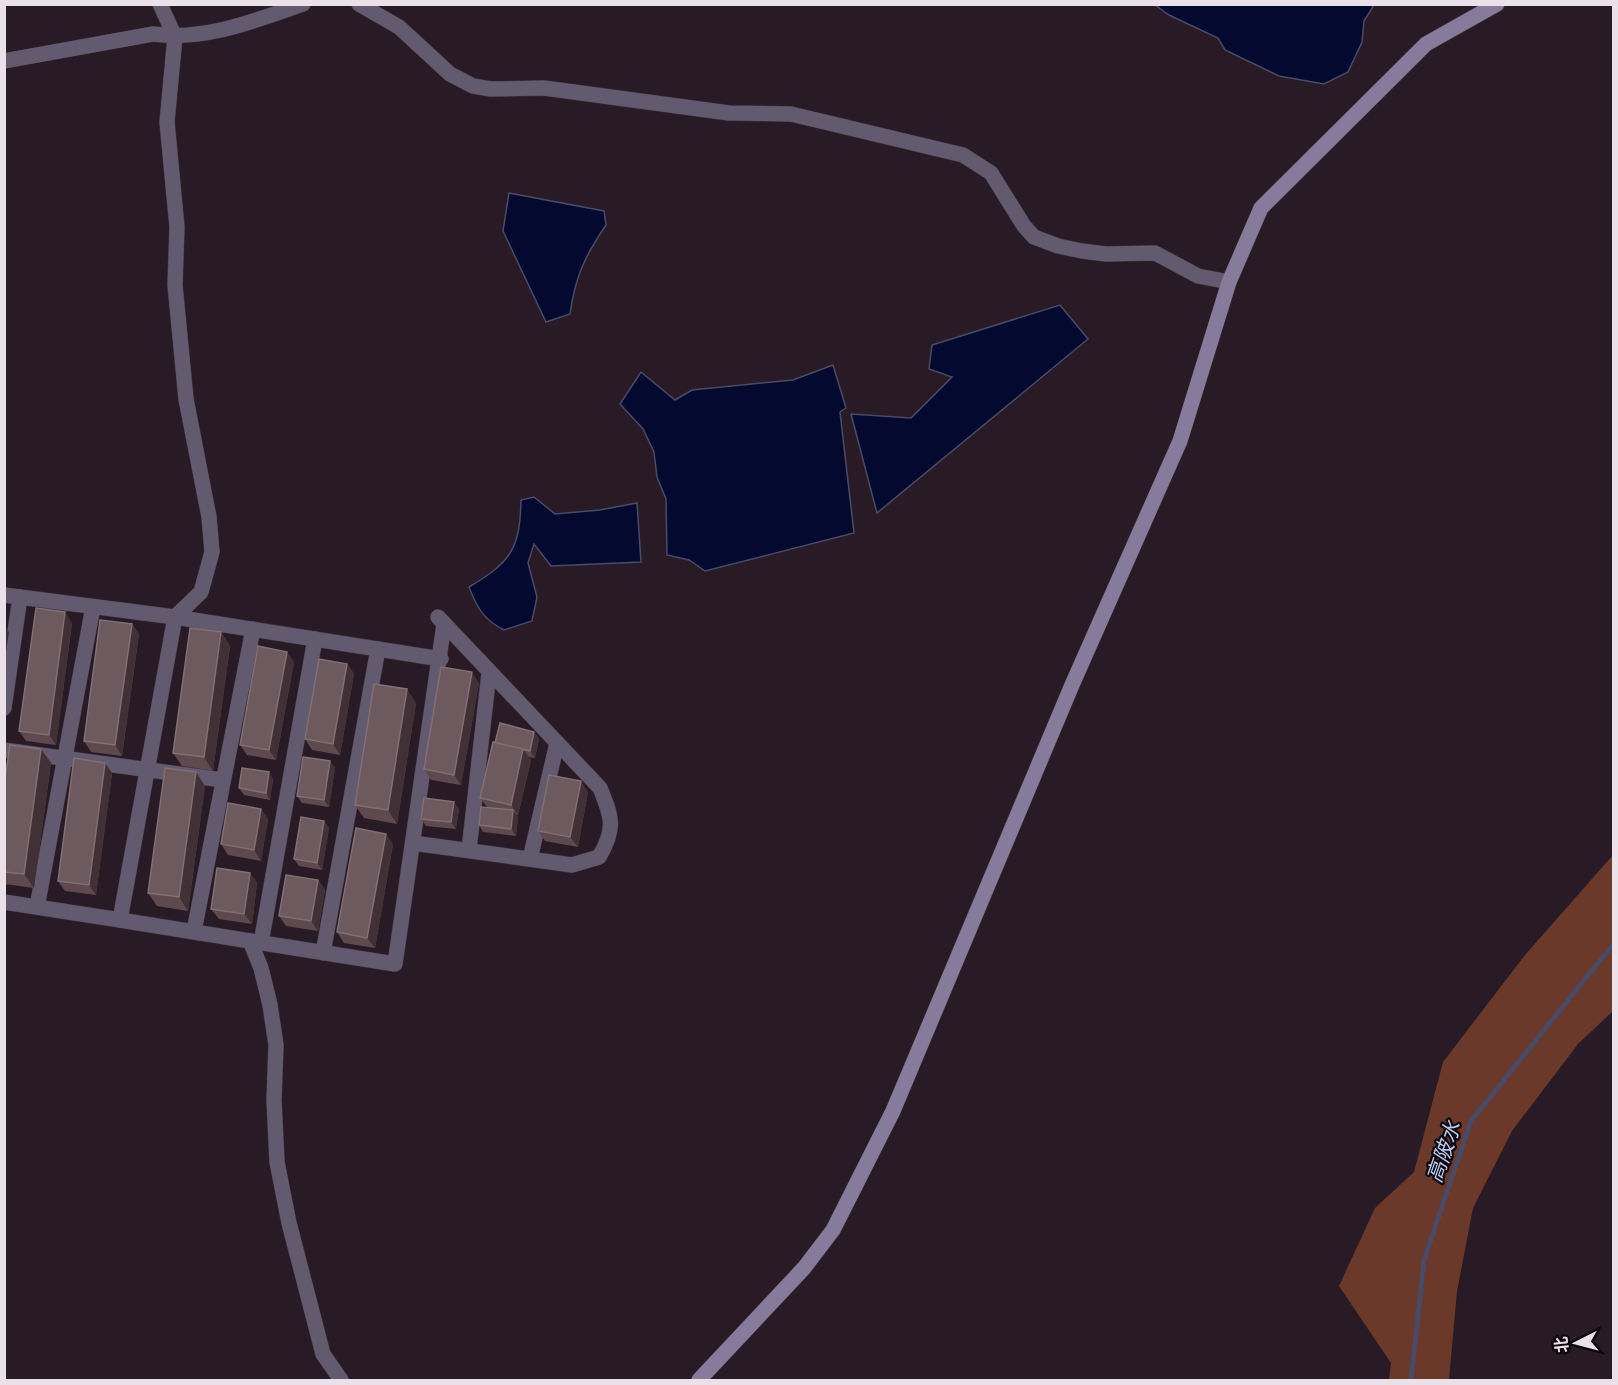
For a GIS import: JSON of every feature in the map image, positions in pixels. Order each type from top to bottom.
[{"type":"street","points":[[120,920],[175,617],[201,592],[212,552],[209,517],[186,399],[175,285],[177,227],[167,122],[175,37],[160,4]]},
{"type":"street","points":[[4,61],[153,34],[175,37],[218,32],[303,4]]},
{"type":"street","points":[[359,4],[399,27],[450,74],[473,86],[492,89],[544,88],[729,113],[791,114],[963,155],[991,173],[1024,226],[1034,237],[1058,246],[1082,251],[1106,254],[1155,253],[1198,276],[1229,282]]},
{"type":"street","points":[[699,1380],[804,1268],[833,1230],[893,1112],[1072,685],[1180,441],[1229,282],[1261,208],[1426,44],[1497,4]]},
{"type":"street","points":[[4,708],[12,596],[175,617],[441,659]]},
{"type":"street","points":[[37,907],[93,607]]},
{"type":"street","points":[[4,902],[395,964],[413,843],[441,659],[441,620],[600,788],[610,813],[611,837],[599,857],[572,865],[413,843]]},
{"type":"street","points":[[194,931],[253,629]]},
{"type":"street","points":[[315,639],[255,942],[272,1015],[276,1045],[274,1100],[277,1161],[289,1223],[322,1354],[341,1380]]},
{"type":"street","points":[[323,953],[378,649]]},
{"type":"street","points":[[469,850],[489,673]]},
{"type":"street","points":[[530,859],[557,743]]},
{"type":"street","points":[[4,750],[223,780]]},
{"type":"shaded area","points":[[1613,855],[1613,1011],[1578,1044],[1512,1131],[1473,1208],[1457,1291],[1449,1380],[1389,1380],[1391,1363],[1339,1286],[1375,1208],[1414,1172],[1443,1062],[1525,955]]},
{"type":"water","points":[[1155,5],[1374,5],[1364,21],[1362,42],[1348,72],[1324,84],[1279,76],[1225,50],[1218,38],[1169,15]]},
{"type":"water","points":[[509,193],[604,211],[606,225],[582,267],[570,314],[546,322],[503,231]]},
{"type":"water","points":[[1060,305],[1088,339],[877,513],[851,414],[911,418],[952,377],[929,369],[932,345]]},
{"type":"water","points":[[833,365],[846,408],[840,412],[854,533],[705,571],[689,560],[667,555],[666,499],[657,477],[654,452],[643,429],[620,404],[641,372],[675,400],[692,390],[793,380]]},
{"type":"water","points":[[534,497],[555,514],[600,510],[637,503],[641,562],[551,566],[534,544],[528,563],[537,597],[532,621],[504,630],[482,613],[469,587],[495,570],[504,561],[515,542],[521,500]]},
{"type":"building","points":[[36,608],[65,612],[49,735],[19,731]]},
{"type":"building","points":[[100,620],[132,624],[115,745],[84,741]]},
{"type":"building","points":[[190,628],[221,632],[204,757],[173,753]]},
{"type":"building","points":[[258,646],[287,652],[269,750],[240,745]]},
{"type":"building","points":[[319,659],[347,664],[333,744],[305,739]]},
{"type":"building","points":[[441,667],[472,672],[454,775],[424,769]]},
{"type":"building","points":[[374,684],[407,689],[388,810],[355,805]]},
{"type":"building","points":[[500,723],[534,732],[530,751],[495,743]]},
{"type":"building","points":[[493,742],[523,749],[511,805],[480,798]]},
{"type":"building","points":[[10,745],[41,749],[24,874],[4,872],[4,785]]},
{"type":"building","points":[[303,757],[330,761],[324,800],[297,796]]},
{"type":"building","points":[[74,758],[105,763],[89,885],[58,881]]},
{"type":"building","points":[[165,768],[196,772],[179,897],[148,893]]},
{"type":"building","points":[[242,768],[269,772],[266,793],[239,788]]},
{"type":"building","points":[[549,775],[581,781],[570,837],[538,831]]},
{"type":"building","points":[[424,798],[454,802],[451,822],[421,819]]},
{"type":"building","points":[[228,803],[261,809],[254,850],[221,844]]},
{"type":"building","points":[[481,807],[513,810],[511,829],[479,825]]},
{"type":"building","points":[[301,817],[324,821],[317,863],[294,859]]},
{"type":"building","points":[[356,828],[386,834],[367,938],[337,932]]},
{"type":"building","points":[[217,868],[250,873],[244,914],[211,909]]},
{"type":"building","points":[[286,875],[318,880],[311,921],[279,916]]},
{"type":"waterway","name":"高陂水","points":[[1411,1380],[1424,1260],[1471,1121],[1614,943]]}]
